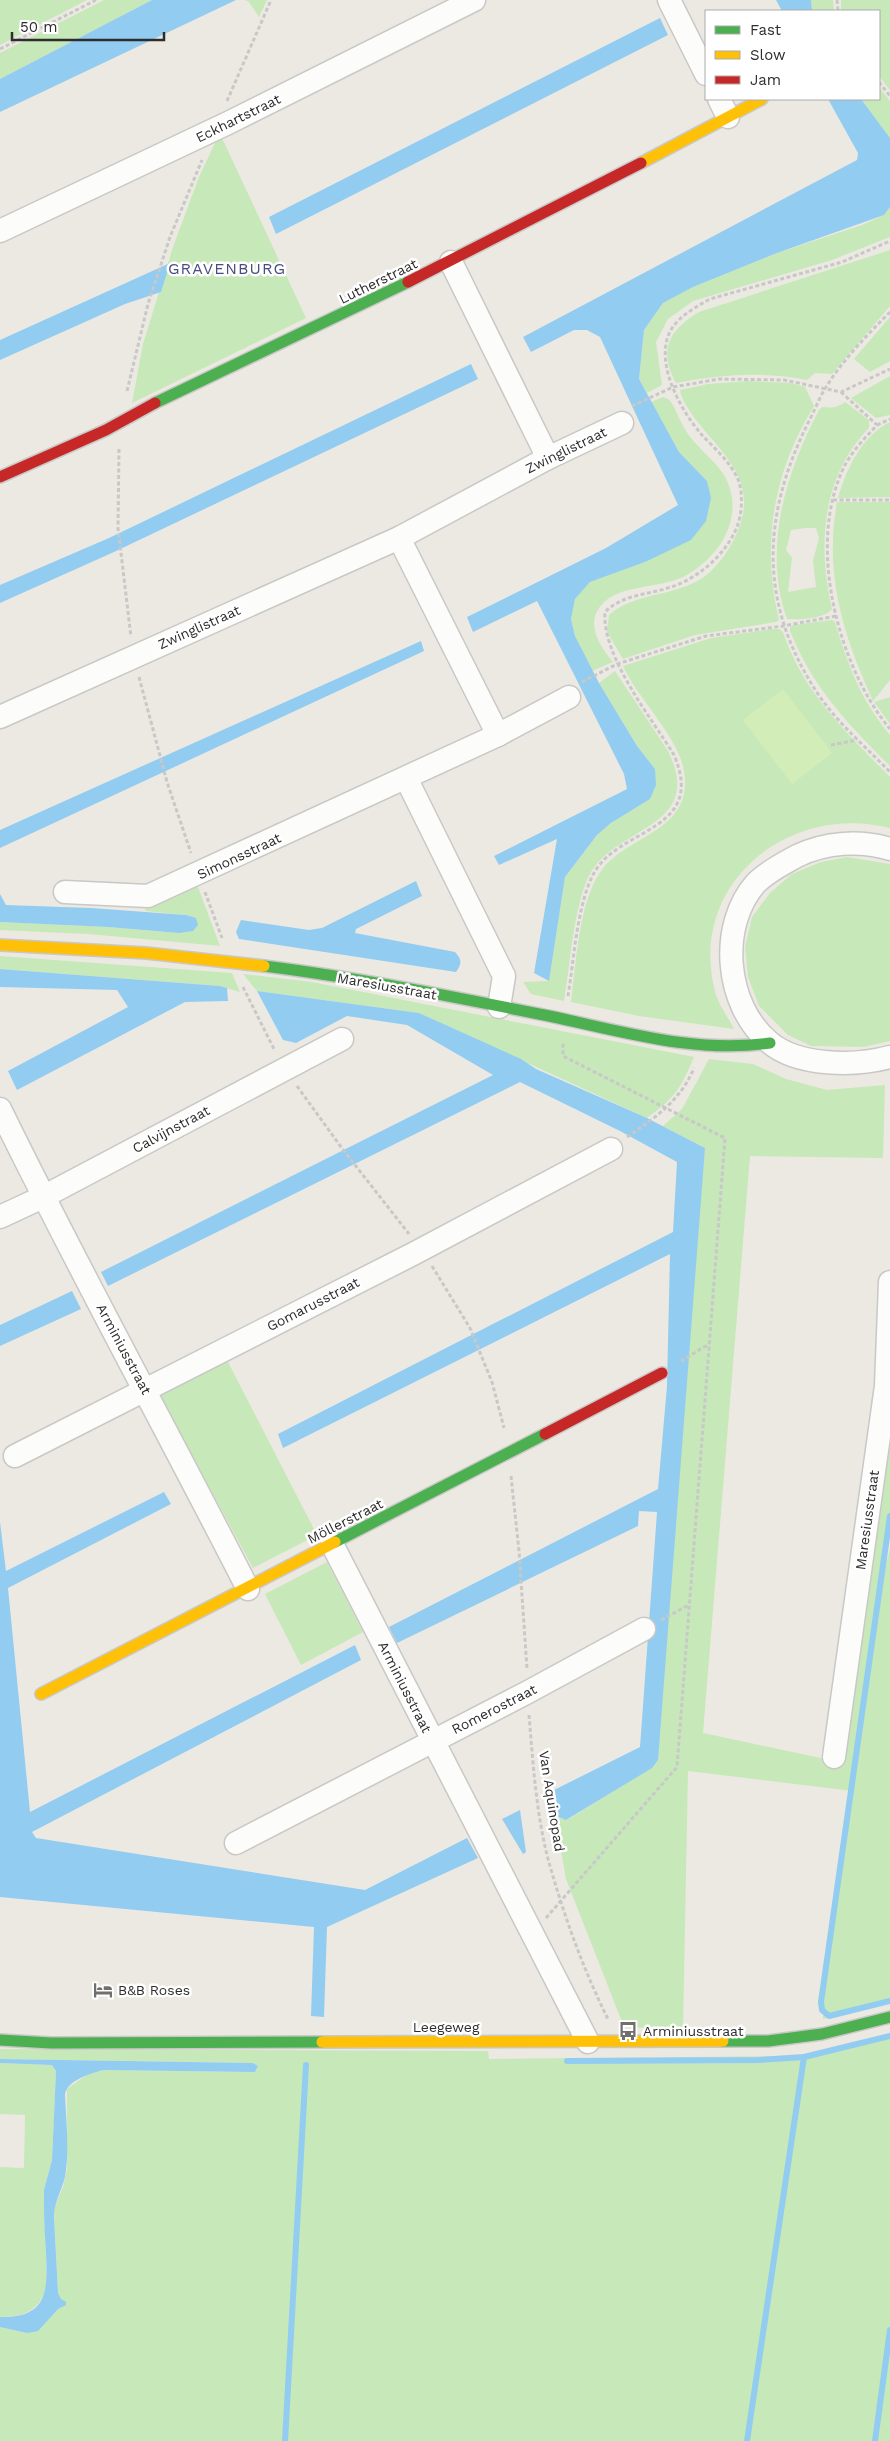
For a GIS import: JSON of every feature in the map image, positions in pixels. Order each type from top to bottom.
[{"type":"street","name":"Eckhartstraat","points":[[0,231],[207,133],[474,0]]},
{"type":"street","points":[[669,0],[705,72]]},
{"type":"street","name":"Lutherstraat","points":[[0,477],[106,430],[139,411],[451,262],[723,108],[758,100]]},
{"type":"street","points":[[451,262],[548,458]]},
{"type":"street","name":"Zwinglistraat","points":[[0,717],[399,538],[548,458],[622,423]]},
{"type":"street","points":[[399,538],[498,735]]},
{"type":"street","name":"Simonsstraat","points":[[65,892],[148,896],[498,735],[569,697]]},
{"type":"street","points":[[406,778],[504,976],[499,1007]]},
{"type":"street","points":[[890,849],[868,844],[849,843],[816,849],[778,866],[757,883],[748,894],[735,924],[732,959],[734,977],[744,1008],[756,1027],[770,1043],[798,1056],[830,1062],[890,1060]]},
{"type":"street","name":"Maresiusstraat","points":[[0,945],[118,951],[242,962],[386,985],[665,1040],[706,1045],[755,1047],[770,1043]]},
{"type":"street","name":"Calvijnstraat","points":[[0,1217],[342,1039]]},
{"type":"street","name":"Arminiusstraat","points":[[0,1109],[43,1196],[146,1389],[248,1589]]},
{"type":"street","name":"Gomarusstraat","points":[[15,1456],[413,1254],[610,1150]]},
{"type":"street","name":"Maresiusstraat","points":[[834,1757],[886,1386],[890,1282]]},
{"type":"street","name":"Möllerstraat","points":[[41,1694],[248,1589],[662,1373]]},
{"type":"street","name":"Arminiusstraat","points":[[332,1544],[588,2042]]},
{"type":"street","name":"Romerostraat","points":[[236,1843],[528,1692],[644,1629]]},
{"type":"street","name":"Leegeweg","points":[[0,2040],[51,2043],[768,2041],[822,2034],[890,2017]]},
{"type":"path","points":[[0,49],[96,0]]},
{"type":"path","points":[[880,83],[890,96]]},
{"type":"path","points":[[532,1935],[676,1767],[725,1138],[666,1110],[563,1056],[564,1020],[583,902],[594,873],[600,864],[615,852],[655,828],[668,816],[681,794],[680,768],[674,755],[617,664],[605,632],[605,612],[613,604],[628,597],[672,587],[692,578],[713,561],[737,527],[741,497],[738,481],[728,464],[700,432],[673,387],[666,350],[669,335],[679,320],[692,309],[710,299],[842,262],[890,241]]},
{"type":"path","points":[[148,304],[166,248]]},
{"type":"path","points":[[890,312],[868,334],[826,387],[788,468],[775,515],[774,583],[784,626],[799,662],[817,692],[838,719],[890,772]]},
{"type":"path","points":[[877,425],[841,392],[890,369]]},
{"type":"path","name":"Zwinglistraat","points":[[622,423],[628,408],[673,387],[719,379],[784,380],[826,387],[841,392]]},
{"type":"path","points":[[890,419],[877,425],[845,466],[833,500],[828,563],[836,616],[867,697],[890,730]]},
{"type":"path","points":[[833,500],[890,500]]},
{"type":"path","points":[[118,528],[120,561]]},
{"type":"path","points":[[569,697],[577,684],[617,664],[706,636],[784,626],[836,616]]},
{"type":"path","points":[[831,745],[858,740]]},
{"type":"path","points":[[157,748],[167,782]]},
{"type":"path","points":[[610,1150],[666,1110],[690,1078],[706,1045]]},
{"type":"path","points":[[341,1148],[361,1174]]},
{"type":"path","points":[[470,1328],[482,1358]]},
{"type":"path","points":[[662,1373],[709,1344]]},
{"type":"path","name":"Van Aquinopad","points":[[519,1551],[537,1797],[548,1858],[584,1962],[620,2042]]},
{"type":"path","points":[[644,1629],[689,1604]]},
{"type":"green space","points":[[0,0],[87,0],[0,45]]},
{"type":"green space","points":[[104,0],[152,0],[0,79],[0,53]]},
{"type":"green space","points":[[245,0],[267,0],[259,17],[249,2]]},
{"type":"green space","points":[[811,0],[833,0],[834,10],[812,10]]},
{"type":"green space","points":[[841,0],[890,0],[890,90],[880,77],[880,10],[841,10]]},
{"type":"green space","points":[[880,88],[890,101],[890,138],[862,100],[880,100]]},
{"type":"green space","points":[[222,138],[306,318],[132,403],[143,344],[173,247],[199,177],[216,141]]},
{"type":"green space","points":[[890,207],[890,237],[832,260],[693,301],[668,319],[656,342],[662,385],[647,393],[639,379],[644,330],[663,303],[693,287],[777,253],[862,225],[884,215]]},
{"type":"green space","points":[[890,250],[890,306],[832,374],[815,373],[807,380],[790,377],[741,375],[676,383],[668,361],[667,351],[674,334],[680,326],[699,312]]},
{"type":"green space","points":[[890,317],[890,361],[870,372],[854,359]]},
{"type":"green space","points":[[890,376],[890,415],[876,418],[851,398]]},
{"type":"green space","points":[[749,381],[790,383],[805,387],[814,406],[800,431],[789,457],[774,509],[771,536],[771,564],[779,620],[695,635],[623,659],[607,632],[609,615],[632,601],[672,591],[698,581],[719,562],[736,536],[741,522],[744,505],[743,490],[739,477],[723,452],[693,416],[683,400],[680,390],[708,384]]},
{"type":"green space","points":[[663,397],[671,402],[689,435],[717,465],[725,477],[731,492],[731,521],[718,547],[696,569],[672,581],[624,591],[604,602],[597,611],[594,625],[595,632],[601,645],[613,662],[592,671],[575,636],[571,619],[575,599],[590,582],[645,562],[707,481],[679,452],[651,402]]},
{"type":"green space","points":[[845,402],[869,420],[869,428],[853,447],[841,468],[827,512],[825,560],[827,585],[832,609],[817,617],[787,619],[780,592],[777,565],[777,538],[781,511],[797,459],[819,410],[822,407],[834,407]],"holes":[[[816,528],[819,538],[813,561],[816,587],[788,592],[792,558],[786,550],[791,530]]]},
{"type":"green space","points":[[890,422],[890,497],[838,498],[856,454],[871,436]]},
{"type":"green space","points":[[837,502],[890,502],[890,680],[873,701],[853,652],[839,604],[833,555]]},
{"type":"green space","points":[[832,620],[835,622],[856,682],[871,709],[890,735],[890,766],[832,704],[809,670],[790,631],[790,627],[794,625]]},
{"type":"green space","points":[[779,629],[783,632],[802,674],[828,711],[890,777],[890,828],[852,823],[816,827],[783,840],[754,860],[731,886],[716,917],[710,952],[716,996],[734,1029],[639,1016],[571,1002],[580,931],[589,895],[596,880],[604,867],[616,856],[671,818],[680,806],[685,790],[684,771],[674,744],[623,666],[711,638]]},
{"type":"green space","points":[[615,671],[668,751],[677,776],[676,796],[667,811],[603,858],[590,874],[576,918],[564,1001],[531,994],[523,982],[549,981],[565,877],[597,835],[611,823],[650,799],[655,769],[637,746],[599,683]]},
{"type":"green space","points":[[783,689],[832,753],[792,784],[743,720]]},
{"type":"green space","points":[[890,697],[890,724],[874,702]]},
{"type":"green space","points":[[847,857],[890,864],[890,1041],[864,1047],[811,1046],[788,1035],[759,1006],[748,977],[745,947],[752,917],[770,893],[792,874],[821,862]]},
{"type":"green space","points":[[187,885],[198,887],[220,946],[88,934],[0,930],[0,922],[108,927],[179,933],[186,915],[145,911],[146,903]]},
{"type":"green space","points":[[0,956],[232,973],[240,992],[220,986],[0,969]]},
{"type":"green space","points":[[243,974],[312,982],[694,1057],[676,1092],[647,1118],[419,1013],[257,991]]},
{"type":"green space","points":[[709,1059],[753,1064],[786,1079],[827,1090],[885,1085],[883,1158],[750,1156],[703,1733],[839,1762],[890,1414],[890,1532],[884,1574],[890,1548],[890,2001],[823,2019],[825,1987],[853,1791],[688,1771],[683,2029],[624,2027],[566,1879],[555,1815],[567,1820],[651,1768],[705,1148],[663,1126],[682,1109]]},
{"type":"green space","points":[[227,1360],[317,1535],[253,1568],[159,1394]]},
{"type":"green space","points":[[327,1562],[363,1632],[301,1665],[265,1594]]},
{"type":"green space","points":[[890,2034],[890,2441],[0,2441],[0,2327],[27,2333],[45,2321],[55,2312],[58,2306],[54,2208],[63,2187],[67,2169],[67,2089],[88,2074],[104,2070],[255,2072],[258,2066],[253,2063],[0,2059],[0,2049],[488,2051],[489,2059],[801,2056]]},
{"type":"green space","points":[[0,2063],[52,2065],[56,2071],[52,2160],[44,2190],[47,2285],[44,2294],[35,2307],[24,2314],[9,2317],[0,2317],[0,2167],[24,2168],[25,2115],[0,2114]]},
{"type":"water","points":[[152,0],[236,0],[0,112],[0,79]]},
{"type":"water","points":[[776,0],[811,0],[812,10],[781,10]]},
{"type":"water","points":[[660,18],[668,35],[276,234],[269,217]]},
{"type":"water","points":[[829,100],[862,100],[890,138],[890,207],[884,215],[777,253],[693,287],[663,303],[644,330],[639,379],[679,452],[707,481],[711,498],[706,521],[691,540],[645,562],[590,582],[575,599],[571,619],[575,636],[599,683],[637,746],[655,769],[656,785],[650,799],[611,823],[597,835],[565,877],[549,981],[534,973],[557,839],[499,865],[494,856],[627,789],[624,774],[537,601],[473,632],[467,617],[606,548],[678,505],[600,337],[587,330],[574,330],[531,352],[523,337],[857,160],[858,153]]},
{"type":"water","points":[[170,263],[161,292],[125,304],[0,360],[0,340]]},
{"type":"water","points":[[471,364],[478,379],[114,552],[0,603],[0,585],[109,538]]},
{"type":"water","points":[[421,641],[424,651],[0,848],[0,830]]},
{"type":"water","points":[[416,881],[422,896],[356,929],[355,933],[455,952],[460,962],[456,972],[239,939],[236,932],[241,920],[309,930],[322,928]]},
{"type":"water","points":[[0,894],[6,905],[91,908],[186,915],[196,918],[198,925],[193,931],[179,933],[108,927],[0,922]]},
{"type":"water","points":[[0,969],[220,986],[227,988],[228,1001],[185,1002],[17,1090],[8,1071],[128,1007],[117,990],[0,987]]},
{"type":"water","points":[[257,991],[419,1013],[521,1059],[536,1069],[647,1118],[705,1148],[658,1760],[652,1768],[566,1820],[555,1815],[554,1790],[640,1747],[657,1512],[639,1511],[638,1526],[397,1643],[389,1627],[658,1489],[667,1386],[670,1254],[283,1448],[278,1434],[673,1232],[677,1162],[620,1131],[520,1082],[108,1286],[101,1272],[493,1075],[407,1025],[347,1016],[296,1043],[283,1040]]},
{"type":"water","points":[[72,1291],[81,1309],[0,1346],[0,1325]]},
{"type":"water","points":[[164,1492],[171,1504],[8,1588],[30,1812],[355,1645],[361,1660],[32,1832],[36,1838],[365,1890],[467,1838],[478,1858],[327,1927],[324,2017],[311,2016],[314,1927],[0,1897],[0,1522],[6,1571]]},
{"type":"water","points":[[520,1810],[526,1852],[523,1854],[502,1819]]},
{"type":"water","points":[[0,2059],[253,2063],[258,2066],[255,2072],[104,2070],[75,2081],[67,2089],[65,2094],[67,2161],[64,2182],[54,2210],[58,2293],[61,2299],[66,2302],[66,2305],[58,2309],[38,2331],[27,2333],[0,2327],[0,2317],[16,2316],[36,2308],[45,2291],[47,2268],[44,2190],[52,2160],[56,2071],[52,2065],[0,2063]]},
{"type":"waterway","points":[[890,1516],[821,2002],[822,2010],[829,2016],[890,2001]]},
{"type":"waterway","points":[[567,2061],[759,2060],[804,2057],[890,2036]]},
{"type":"waterway","points":[[747,2441],[804,2057]]},
{"type":"waterway","points":[[285,2441],[306,2065]]},
{"type":"waterway","points":[[875,2441],[890,2330]]},
{"type":"traffic: fast","points":[[155,403],[408,282]]},
{"type":"traffic: fast","points":[[264,966],[407,988],[659,1039],[714,1046],[770,1043]]},
{"type":"traffic: fast","points":[[335,1542],[545,1434]]},
{"type":"traffic: fast","points":[[723,2041],[768,2041],[822,2034],[890,2017]]},
{"type":"traffic: fast","points":[[0,2040],[51,2043],[322,2042]]},
{"type":"traffic: slow","points":[[641,163],[760,100]]},
{"type":"traffic: slow","points":[[0,945],[146,953],[264,966]]},
{"type":"traffic: slow","points":[[41,1694],[335,1542]]},
{"type":"traffic: slow","points":[[322,2042],[723,2041]]},
{"type":"traffic: jam","points":[[408,282],[641,163]]},
{"type":"traffic: jam","points":[[0,477],[106,430],[155,403]]},
{"type":"traffic: jam","points":[[545,1434],[662,1373]]},
{"type":"place","name":"B&B Roses","points":[[103,1990]]},
{"type":"place","name":"Arminiusstraat","points":[[628,2031]]},
{"type":"district","name":"GRAVENBURG","points":[[227,268]]}]
